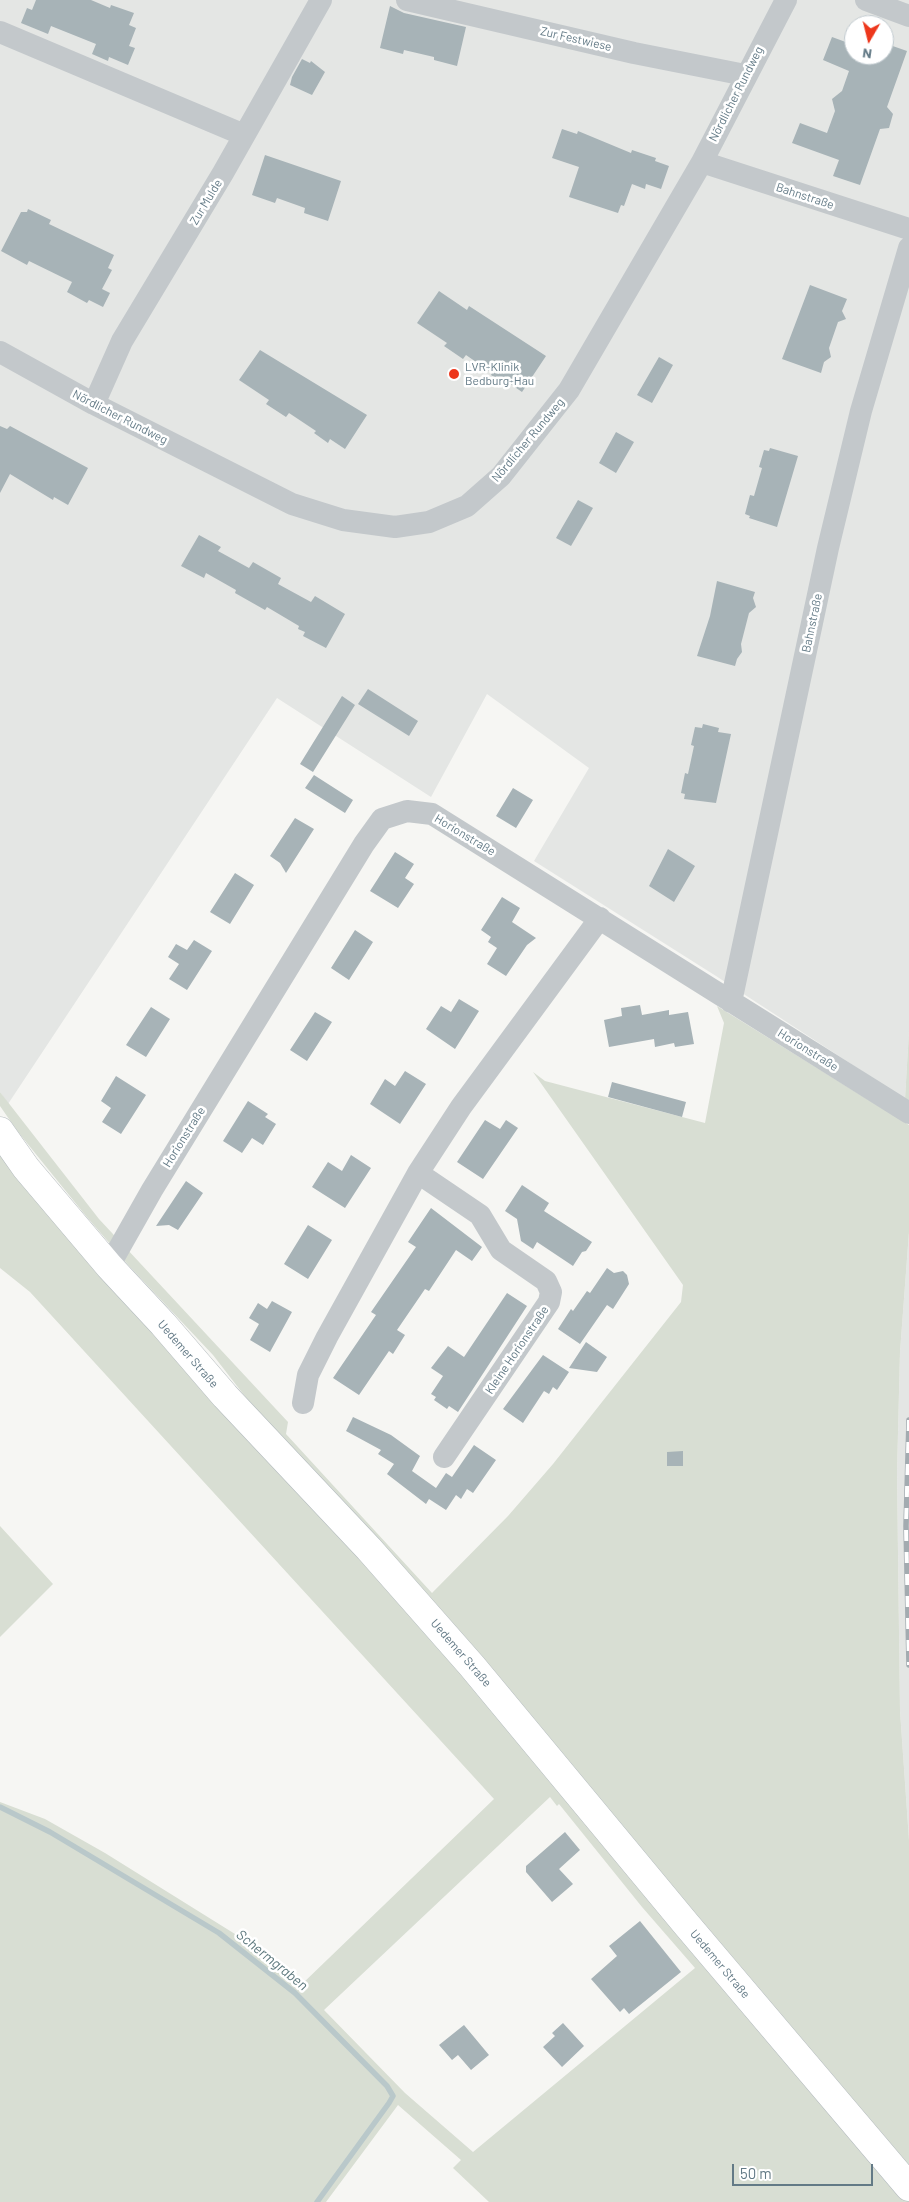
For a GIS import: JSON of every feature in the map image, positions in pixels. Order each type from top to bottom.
[{"type":"main road","name":"Uedemer Straße","points":[[0,1131],[26,1168],[109,1266],[225,1396],[370,1549],[466,1659],[686,1924],[909,2187]]},
{"type":"street","name":"Zur Mulde","points":[[94,404],[122,341],[244,135],[321,0]]},
{"type":"street","name":"Zur Festwiese","points":[[407,0],[634,53],[745,75]]},
{"type":"street","name":"Nördlicher Rundweg","points":[[0,352],[94,404],[292,504],[344,520],[395,527],[429,522],[466,506],[501,476],[569,390],[702,162],[745,75],[786,0]]},
{"type":"street","points":[[866,0],[909,16]]},
{"type":"street","points":[[0,32],[244,135]]},
{"type":"street","name":"Bahnstraße","points":[[702,162],[909,229]]},
{"type":"street","name":"Bahnstraße","points":[[731,1002],[828,548],[861,411],[909,248]]},
{"type":"street","name":"Horionstraße","points":[[109,1266],[152,1190],[364,844],[382,819],[407,811],[432,814],[909,1114]]},
{"type":"street","points":[[303,1403],[308,1375],[327,1337],[418,1173],[461,1107],[600,918]]},
{"type":"street","name":"Kleine Horionstraße","points":[[418,1173],[480,1215],[501,1250],[546,1281],[551,1292],[549,1302],[444,1457]]},
{"type":"shaded area","name":"LVR-Klinik Bedburg-Hau","points":[[0,0],[909,0],[909,1031],[905,1099],[534,861],[589,768],[487,694],[431,797],[277,698],[8,1104],[0,1092]]},
{"type":"shaded area","points":[[717,1006],[909,1125],[909,1232],[900,1352],[897,1473],[900,1711],[909,1840],[909,2172],[278,1439],[213,1355],[130,1267],[86,1216],[18,1132],[0,1106],[0,1092],[99,1219],[288,1422],[286,1434],[432,1593],[508,1516],[553,1464],[681,1302],[683,1285],[533,1072],[545,1081],[705,1123],[724,1023]]},
{"type":"shaded area","points":[[909,1031],[909,1102],[905,1099]]},
{"type":"shaded area","points":[[0,1153],[402,1602],[909,2199],[909,2202],[489,2202],[453,2168],[461,2160],[398,2105],[326,2202],[0,2202],[0,1802],[45,1819],[105,1853],[235,1934],[301,1985],[494,1799],[30,1292],[0,1268]],"holes":[[[550,1797],[557,1806],[559,1804],[642,1907],[695,1968],[473,2152],[405,2093],[324,2010]]]},
{"type":"shaded area","points":[[909,1232],[909,1840],[900,1711],[897,1473],[900,1352]]},
{"type":"shaded area","points":[[0,1526],[53,1584],[0,1637]]},
{"type":"building","points":[[36,0],[91,0],[110,8],[111,5],[134,13],[129,25],[136,28],[129,46],[135,48],[128,65],[109,57],[108,61],[92,54],[96,44],[51,26],[48,34],[21,23],[27,8],[32,10]]},
{"type":"building","points":[[390,6],[404,13],[466,27],[457,66],[434,60],[434,57],[404,50],[403,54],[380,48]]},
{"type":"building","points":[[832,37],[844,41],[844,65],[894,65],[894,46],[907,51],[887,107],[893,114],[889,128],[880,129],[860,185],[833,176],[839,160],[792,143],[800,123],[827,133],[835,111],[832,99],[842,91],[849,71],[823,60]]},
{"type":"building","points":[[302,59],[310,63],[311,61],[325,72],[312,95],[290,85],[292,77]]},
{"type":"building","points":[[562,129],[577,134],[578,131],[631,153],[632,150],[656,158],[655,161],[669,166],[661,189],[646,184],[645,189],[632,184],[624,206],[621,205],[618,213],[569,197],[579,167],[552,158]]},
{"type":"building","points":[[265,155],[341,181],[328,221],[304,213],[305,208],[277,198],[275,203],[252,195]]},
{"type":"building","points":[[28,209],[51,220],[49,224],[114,255],[108,268],[112,270],[102,289],[110,293],[103,307],[89,300],[87,303],[67,292],[72,282],[29,261],[27,265],[1,251],[21,212],[27,212]]},
{"type":"building","points":[[810,285],[847,299],[842,311],[846,319],[838,322],[829,348],[831,357],[824,362],[821,373],[782,359]]},
{"type":"building","points":[[439,291],[467,310],[469,306],[546,356],[522,392],[509,383],[507,386],[466,355],[463,359],[444,346],[447,343],[417,323]]},
{"type":"building","points":[[260,350],[367,415],[345,449],[330,439],[328,443],[314,433],[316,431],[289,413],[286,417],[266,404],[269,400],[239,380]]},
{"type":"building","points":[[659,357],[673,365],[652,403],[637,395]]},
{"type":"building","points":[[0,426],[7,429],[10,426],[88,468],[68,505],[54,497],[53,500],[10,474],[0,493]]},
{"type":"building","points":[[616,432],[634,442],[616,473],[599,463]]},
{"type":"building","points":[[770,448],[798,456],[777,527],[749,518],[750,516],[745,514],[750,495],[754,496],[762,468],[759,467],[764,450],[769,451]]},
{"type":"building","points":[[578,500],[593,508],[571,546],[556,538]]},
{"type":"building","points":[[199,535],[221,547],[218,551],[249,568],[253,562],[281,578],[278,584],[311,602],[315,596],[345,614],[326,648],[303,636],[305,632],[298,629],[299,626],[267,607],[265,610],[235,593],[236,590],[206,573],[204,578],[181,566]]},
{"type":"building","points":[[717,581],[755,592],[753,598],[756,607],[749,613],[741,644],[742,652],[735,666],[697,656],[710,616]]},
{"type":"building","points":[[368,689],[418,721],[409,736],[358,704]]},
{"type":"building","points":[[342,696],[355,705],[313,772],[300,764]]},
{"type":"building","points":[[703,724],[719,728],[718,732],[731,734],[716,803],[684,799],[685,794],[681,793],[685,773],[688,774],[694,746],[691,745],[695,727],[702,728]]},
{"type":"building","points":[[314,775],[353,800],[345,813],[305,788]]},
{"type":"building","points":[[513,788],[533,800],[516,828],[496,816]]},
{"type":"building","points":[[295,818],[314,829],[286,873],[280,863],[270,856]]},
{"type":"building","points":[[668,849],[695,866],[674,902],[649,886]]},
{"type":"building","points":[[395,852],[414,864],[405,878],[414,884],[398,908],[370,891]]},
{"type":"building","points":[[235,873],[254,885],[230,924],[210,912]]},
{"type":"building","points":[[502,897],[520,908],[512,922],[536,938],[527,945],[506,976],[487,964],[497,948],[488,942],[491,937],[481,930]]},
{"type":"building","points":[[355,930],[373,942],[349,980],[331,968]]},
{"type":"building","points":[[194,940],[212,951],[187,990],[169,979],[179,964],[168,957],[176,944],[187,950]]},
{"type":"building","points":[[459,999],[479,1011],[455,1049],[426,1029],[441,1006],[451,1012]]},
{"type":"building","points":[[640,1005],[642,1015],[669,1010],[669,1015],[688,1012],[694,1044],[675,1047],[674,1043],[655,1047],[654,1039],[609,1047],[604,1020],[622,1016],[621,1008]]},
{"type":"building","points":[[151,1007],[170,1019],[146,1057],[126,1045]]},
{"type":"building","points":[[315,1012],[332,1022],[307,1061],[290,1050]]},
{"type":"building","points":[[405,1071],[426,1084],[400,1124],[370,1104],[385,1079],[395,1086]]},
{"type":"building","points":[[116,1076],[146,1095],[121,1134],[102,1122],[111,1108],[101,1101]]},
{"type":"building","points":[[612,1082],[686,1102],[682,1117],[608,1097]]},
{"type":"building","points":[[248,1101],[268,1114],[265,1117],[276,1124],[263,1145],[252,1138],[242,1153],[223,1141]]},
{"type":"building","points":[[485,1120],[500,1129],[506,1120],[518,1128],[483,1179],[457,1162]]},
{"type":"building","points":[[351,1155],[371,1168],[345,1208],[312,1187],[328,1162],[342,1171]]},
{"type":"building","points":[[186,1181],[203,1193],[178,1230],[169,1225],[156,1226]]},
{"type":"building","points":[[522,1185],[549,1203],[544,1211],[592,1242],[586,1251],[582,1252],[573,1266],[537,1242],[533,1249],[521,1241],[517,1219],[505,1211]]},
{"type":"building","points":[[431,1208],[482,1247],[472,1261],[456,1250],[429,1291],[425,1289],[397,1330],[405,1335],[393,1354],[389,1351],[359,1395],[333,1378],[376,1315],[371,1312],[416,1247],[408,1242]]},
{"type":"building","points":[[308,1225],[332,1240],[308,1279],[284,1264]]},
{"type":"building","points":[[607,1268],[614,1273],[623,1271],[627,1275],[629,1284],[613,1309],[607,1305],[580,1344],[558,1329],[571,1309],[573,1311],[587,1291],[590,1293]]},
{"type":"building","points":[[507,1293],[527,1306],[458,1412],[449,1406],[447,1409],[434,1400],[436,1397],[431,1394],[443,1376],[431,1368],[448,1346],[464,1357]]},
{"type":"building","points":[[272,1301],[292,1312],[270,1352],[250,1340],[259,1324],[249,1318],[258,1303],[267,1309]]},
{"type":"building","points":[[586,1342],[607,1357],[597,1372],[569,1368]]},
{"type":"building","points":[[543,1355],[569,1372],[557,1390],[553,1387],[549,1394],[544,1391],[523,1423],[503,1409]]},
{"type":"building","points":[[353,1417],[391,1435],[420,1456],[412,1471],[436,1488],[446,1473],[452,1477],[474,1445],[496,1460],[473,1493],[467,1489],[461,1499],[456,1495],[446,1510],[429,1499],[426,1504],[387,1474],[394,1464],[378,1454],[381,1450],[346,1431]]},
{"type":"building","points":[[683,1451],[683,1466],[667,1466],[667,1452]]},
{"type":"building","points":[[565,1832],[580,1850],[559,1869],[573,1884],[552,1902],[526,1872],[526,1866]]},
{"type":"building","points":[[640,1921],[681,1972],[629,2014],[624,2008],[620,2012],[591,1979],[617,1956],[609,1946]]},
{"type":"building","points":[[563,2023],[584,2046],[562,2067],[543,2047],[555,2036],[552,2033]]},
{"type":"building","points":[[464,2025],[489,2055],[471,2070],[458,2055],[452,2060],[439,2045]]},
{"type":"waterway","name":"Schermgraben","points":[[0,1807],[50,1832],[219,1933],[295,1993],[387,2086],[393,2096],[389,2103],[317,2202]]},
{"type":"railway","points":[[909,1420],[906,1526],[909,1665]]},
{"type":"place","name":"LVR-Klinik Bedburg-Hau","points":[[454,374]]}]
